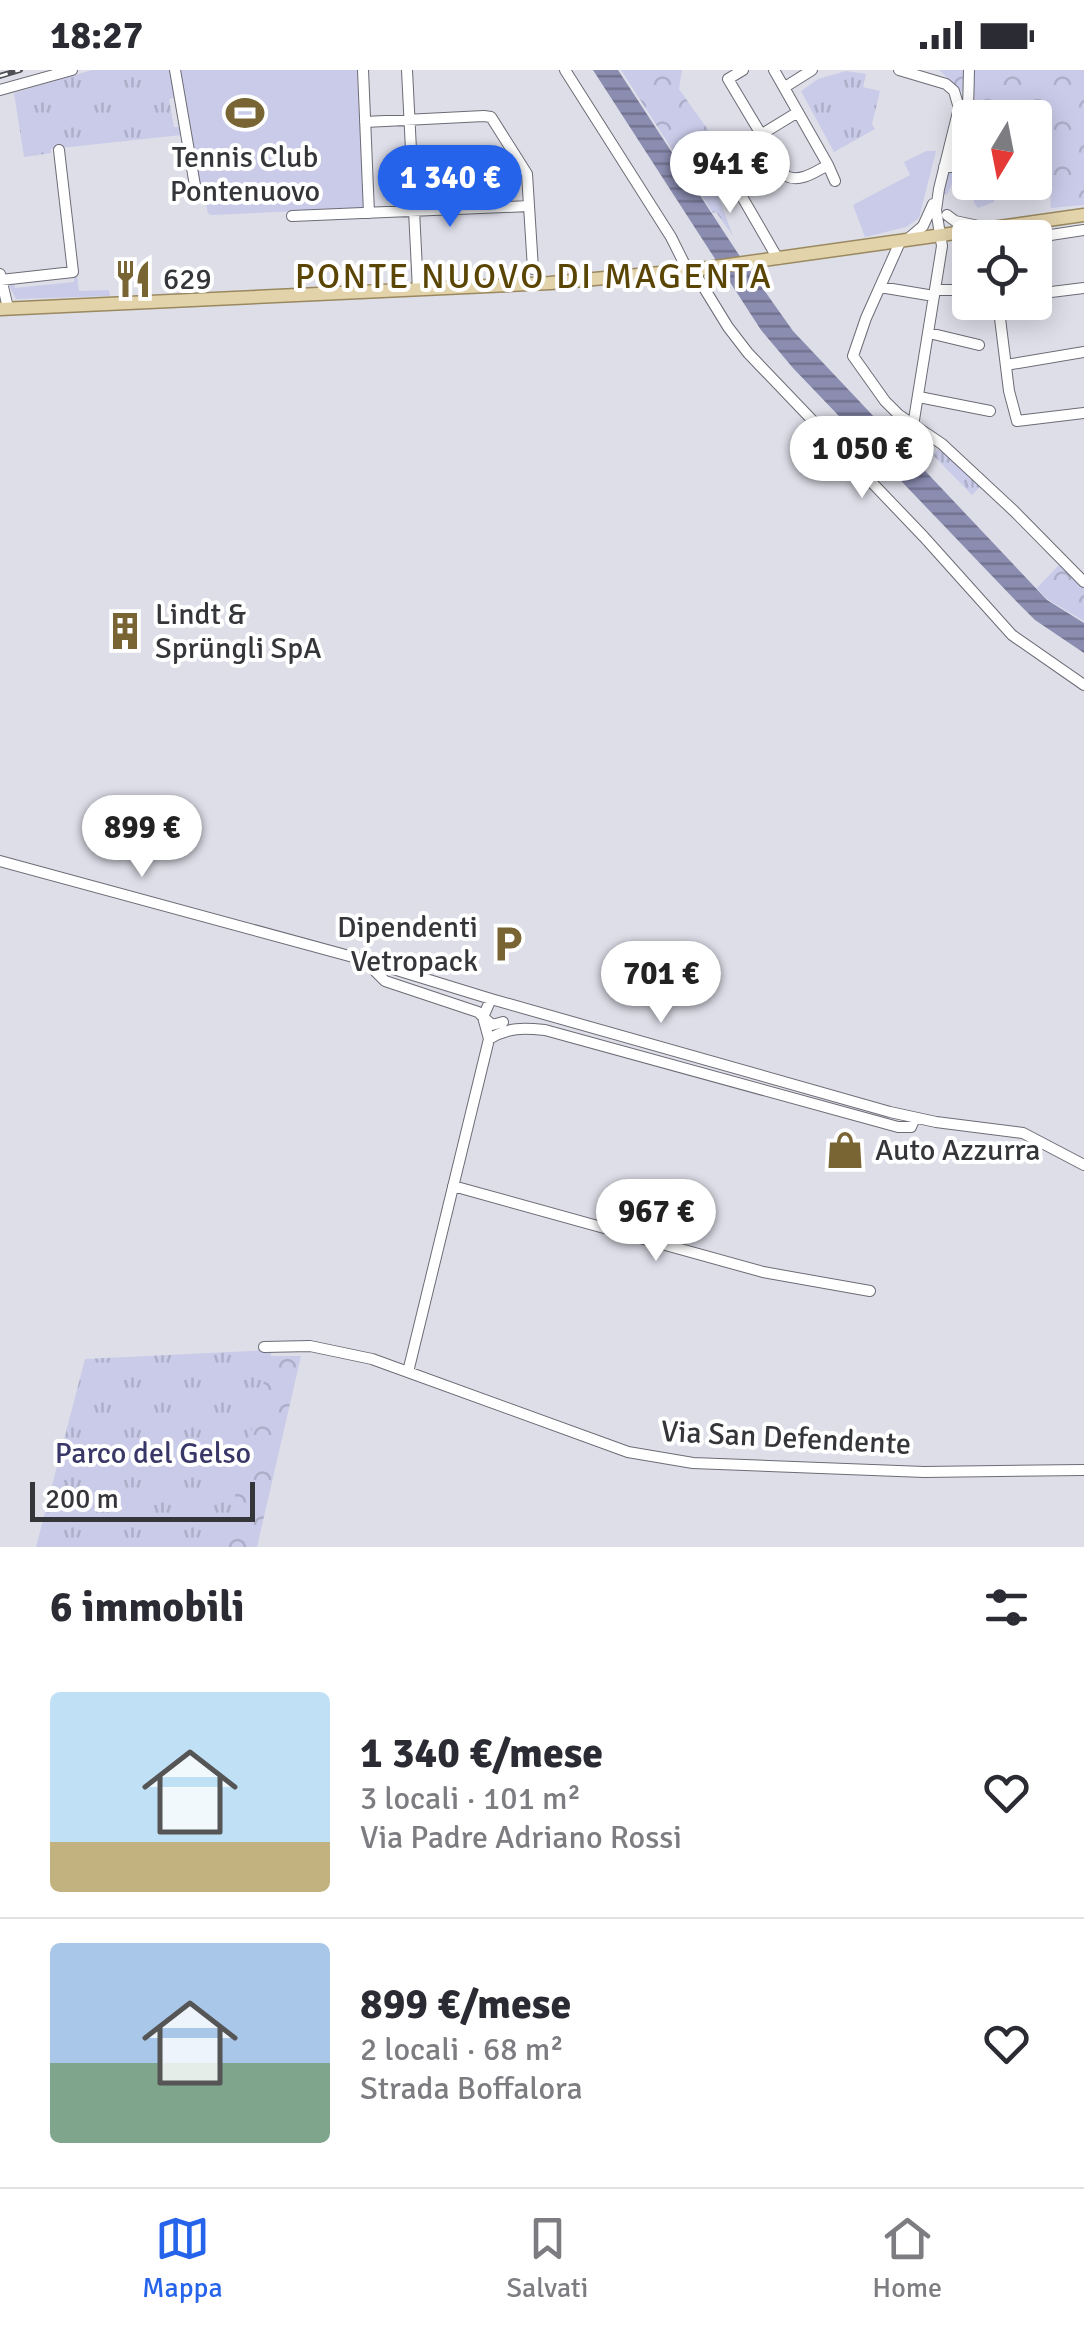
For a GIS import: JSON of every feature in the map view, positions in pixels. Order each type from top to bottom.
[{"type":"main road","points":[[1052,220],[1078,216]]},
{"type":"main road","points":[[4,308],[550,283],[698,270],[952,235]]},
{"type":"street","points":[[0,90],[72,70]]},
{"type":"street","points":[[175,70],[197,197]]},
{"type":"street","points":[[363,70],[369,213]]},
{"type":"street","points":[[407,70],[418,290]]},
{"type":"street","points":[[565,70],[684,263],[698,270],[728,327],[748,353],[1012,635],[1084,685]]},
{"type":"street","points":[[743,70],[728,79],[789,178],[800,178],[828,164]]},
{"type":"street","points":[[774,70],[835,181]]},
{"type":"street","points":[[784,87],[812,70]]},
{"type":"street","points":[[899,70],[946,84],[957,98],[958,108],[936,210],[942,246],[913,426]]},
{"type":"street","points":[[944,167],[952,167],[956,162],[963,142],[970,70]]},
{"type":"street","points":[[762,134],[798,112]]},
{"type":"street","points":[[365,122],[491,117],[527,174],[533,269]]},
{"type":"street","points":[[4,308],[0,276],[72,272],[59,150]]},
{"type":"street","points":[[707,158],[732,190],[741,195],[778,259]]},
{"type":"street","points":[[939,189],[947,215],[941,236]]},
{"type":"street","points":[[939,189],[923,226],[901,242],[852,356],[885,401],[950,451],[1084,582]]},
{"type":"street","points":[[292,216],[528,206]]},
{"type":"street","points":[[947,215],[956,220]]},
{"type":"street","points":[[1052,235],[1079,231],[1078,216]]},
{"type":"street","points":[[520,285],[522,274],[533,269],[548,274],[550,283]]},
{"type":"street","points":[[880,287],[952,292]]},
{"type":"street","points":[[1052,292],[1084,288]]},
{"type":"street","points":[[1000,320],[1017,421],[1084,413]]},
{"type":"street","points":[[928,333],[979,345]]},
{"type":"street","points":[[1006,365],[1084,352]]},
{"type":"street","points":[[919,397],[990,411]]},
{"type":"street","points":[[0,861],[364,960],[916,1118],[1023,1132],[1084,1164]]},
{"type":"street","points":[[364,960],[385,981],[478,1012],[492,1025],[545,1030],[898,1127],[911,1127],[916,1118]]},
{"type":"street","points":[[408,1372],[489,1040],[483,1017],[491,999]]},
{"type":"street","points":[[489,1040],[503,1026],[505,1002]]},
{"type":"street","points":[[453,1186],[762,1272],[870,1290]]},
{"type":"street","name":"Via San Defendente","points":[[264,1347],[310,1346],[344,1351],[628,1452],[693,1463],[924,1472],[1084,1470]]},
{"type":"green space","points":[[92,70],[170,70],[174,98],[169,99],[174,127],[179,127],[181,135],[51,149],[51,153],[24,157],[14,93]]},
{"type":"green space","name":"Tennis Club Pontenuovo","points":[[180,70],[357,70],[364,208],[208,213]]},
{"type":"green space","points":[[621,70],[682,70],[679,89],[711,134],[697,142],[695,148],[733,236],[713,213]]},
{"type":"green space","points":[[939,70],[1084,70],[1084,205],[1051,208],[1052,100],[965,100],[966,95]]},
{"type":"green space","points":[[846,71],[866,74],[863,87],[880,91],[872,124],[875,129],[834,152],[801,91],[818,79]]},
{"type":"green space","points":[[926,151],[936,151],[919,218],[906,227],[865,237],[853,205],[910,175],[904,162]]},
{"type":"green space","points":[[950,170],[952,184],[947,195],[943,193],[944,184]]},
{"type":"green space","points":[[974,200],[994,200],[978,208]]},
{"type":"green space","points":[[74,276],[79,291],[109,290],[110,296],[16,299],[9,285],[14,283],[15,288],[74,282]]},
{"type":"green space","points":[[940,448],[982,485],[972,495],[933,455]]},
{"type":"green space","points":[[1059,565],[1084,586],[1084,621],[1047,599],[1037,588]]},
{"type":"green space","name":"Parco del Gelso","points":[[272,1350],[222,1547],[36,1547],[85,1359]]},
{"type":"green space","points":[[264,1356],[301,1356],[257,1547],[222,1547]]},
{"type":"shaded area","points":[[593,70],[618,70],[793,331],[1047,600],[1084,623],[1084,653],[1035,620],[793,368],[761,330]]},
{"type":"railway","points":[[0,76],[20,70]]},
{"type":"place","name":"Tennis Club Pontenuovo","points":[[245,113]]},
{"type":"place","name":"629","points":[[133,279]]},
{"type":"place","name":"Lindt & Sprüngli SpA","points":[[125,631]]},
{"type":"place","name":"Dipendenti Vetropack","points":[[508,944]]},
{"type":"place","name":"Auto Azzurra","points":[[845,1150]]},
{"type":"district","name":"PONTE NUOVO DI MAGENTA","points":[[534,276]]}]
